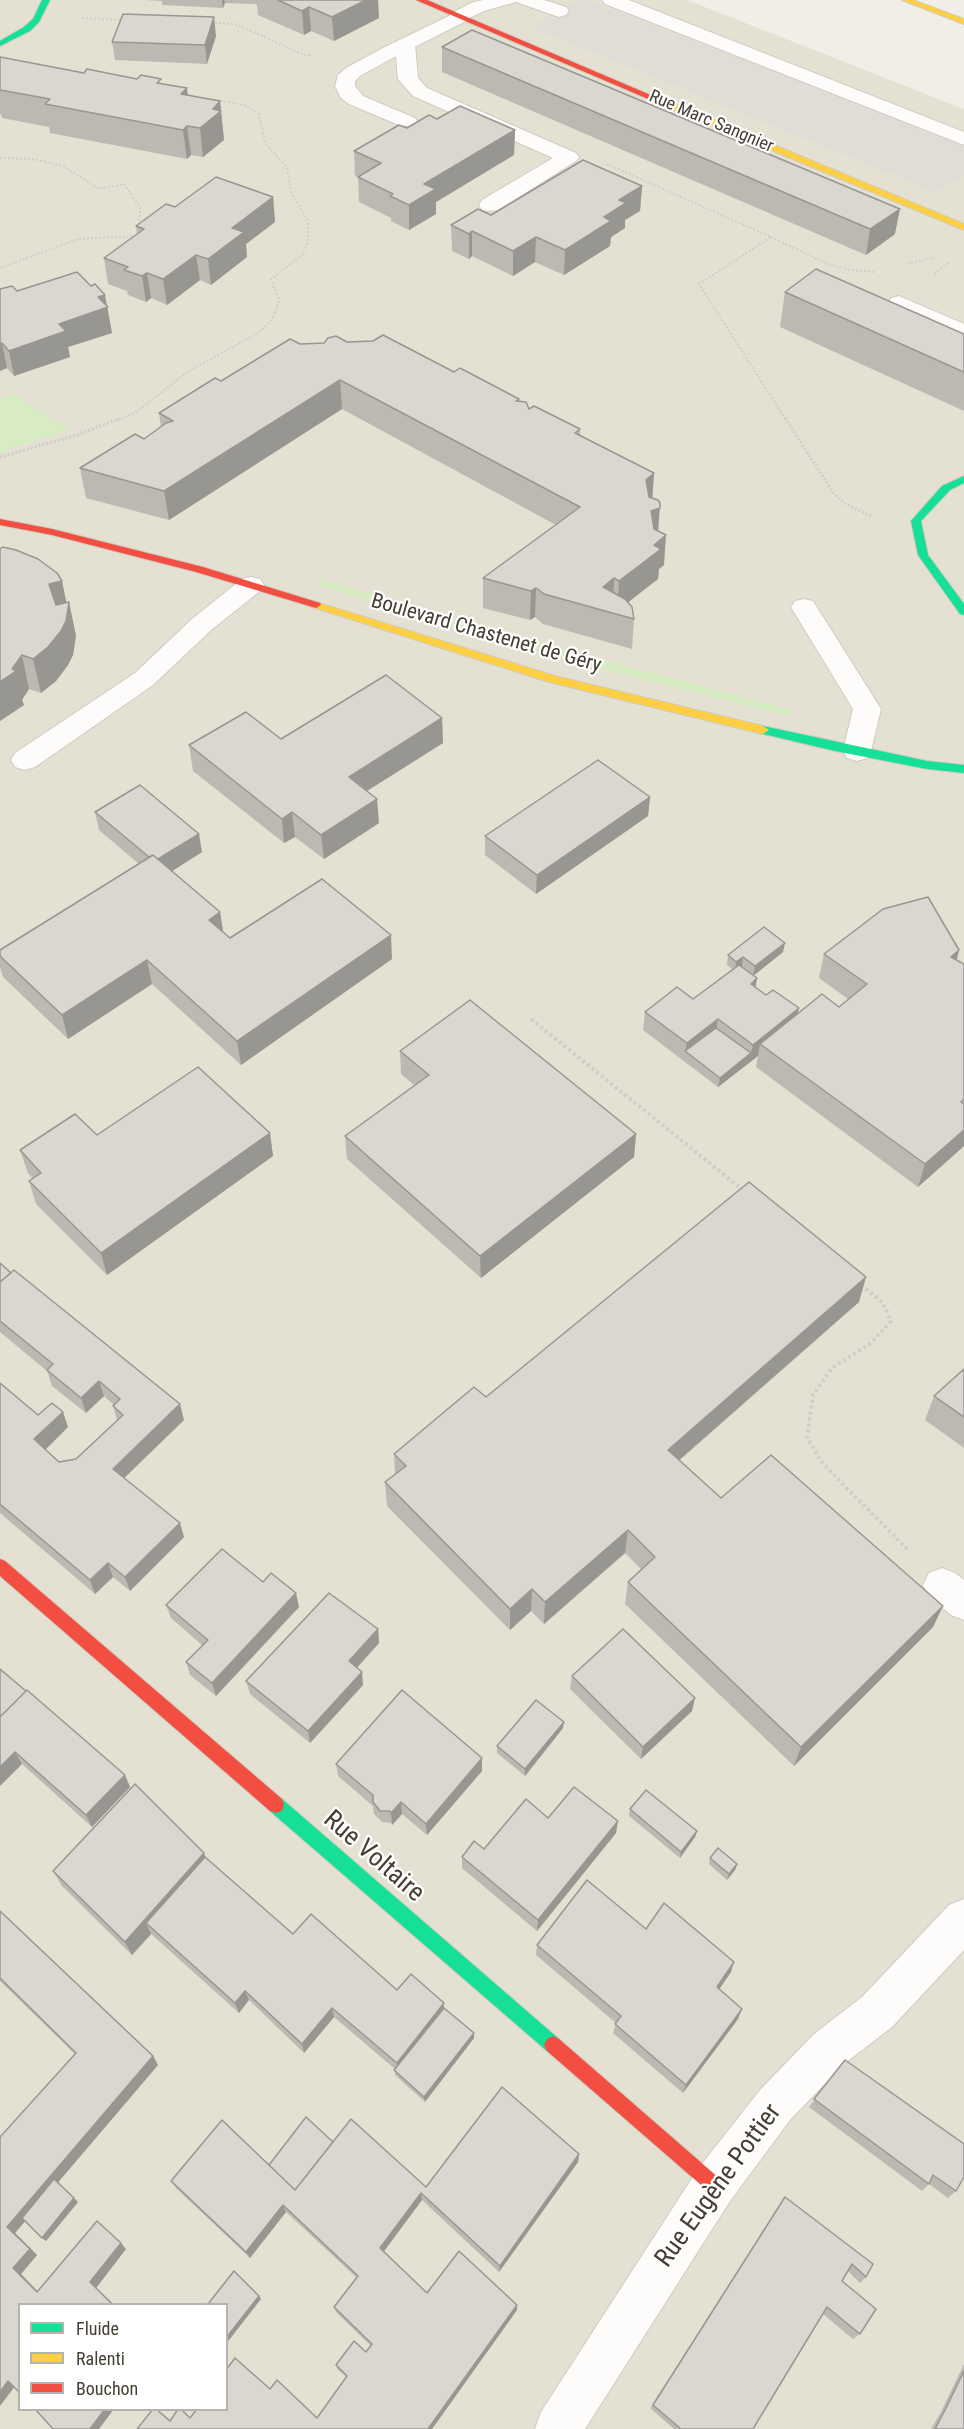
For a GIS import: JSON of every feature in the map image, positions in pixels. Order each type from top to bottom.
[{"type":"street","points":[[4,43],[36,20],[46,0]]},
{"type":"street","name":"Rue Marc Sangnier","points":[[421,0],[964,227]]},
{"type":"street","points":[[408,122],[348,94],[345,79],[353,72],[478,7],[508,0]]},
{"type":"street","points":[[524,0],[559,11]]},
{"type":"street","points":[[612,0],[964,139]]},
{"type":"street","points":[[906,0],[964,22]]},
{"type":"street","points":[[397,49],[408,80],[420,92],[569,157]]},
{"type":"street","points":[[490,205],[569,157]]},
{"type":"street","points":[[899,303],[964,333]]},
{"type":"street","points":[[964,479],[946,488],[916,521],[923,555],[964,612]]},
{"type":"street","name":"Boulevard Chastenet de Géry","points":[[0,522],[52,532],[176,563],[553,678],[857,751],[927,765],[964,769]]},
{"type":"street","points":[[25,760],[144,679],[201,625],[251,585]]},
{"type":"street","points":[[804,607],[867,709],[857,751]]},
{"type":"street","name":"Rue Voltaire","points":[[0,1566],[714,2185]]},
{"type":"street","name":"Rue Eugène Pottier","points":[[558,2429],[714,2185],[783,2097],[828,2049],[877,2012],[964,1920]]},
{"type":"path","points":[[36,20],[61,18],[130,20]]},
{"type":"path","points":[[212,23],[235,24],[304,55],[397,49]]},
{"type":"path","points":[[0,457],[77,435],[135,413],[189,371],[258,333],[272,320],[279,301],[272,279],[302,255],[308,242],[308,221],[291,192],[287,168],[265,143],[259,114],[244,105],[174,92]]},
{"type":"path","points":[[569,157],[578,151],[828,264],[850,270],[878,272]]},
{"type":"path","points":[[0,158],[32,159],[63,166],[99,189],[124,184],[140,207],[138,236]]},
{"type":"path","points":[[0,268],[78,239],[148,237]]},
{"type":"path","points":[[771,237],[699,284],[834,494],[844,503]]},
{"type":"path","points":[[898,267],[939,256]]},
{"type":"path","points":[[531,1019],[744,1191]]},
{"type":"path","points":[[855,1281],[883,1303],[891,1321],[871,1343],[832,1368],[813,1395],[807,1438],[823,1464],[953,1594]]},
{"type":"shaded area","points":[[0,0],[687,0],[964,109],[964,2429],[0,2429]]},
{"type":"shaded area","points":[[579,0],[588,0],[964,146],[964,175],[936,192],[531,27]]},
{"type":"green space","points":[[14,394],[70,430],[0,452],[0,399]]},
{"type":"green space","points":[[322,580],[581,654],[791,710],[788,716],[577,663],[318,585]]},
{"type":"building","points":[[278,0],[366,0],[332,17],[309,7],[302,11]]},
{"type":"building","points":[[123,14],[214,17],[205,45],[112,42]]},
{"type":"building","points":[[472,30],[900,209],[870,229],[442,47]]},
{"type":"building","points":[[0,57],[84,73],[87,69],[137,79],[141,75],[161,79],[157,83],[187,88],[181,94],[220,101],[213,109],[221,111],[200,128],[187,126],[183,130],[45,104],[50,99],[0,90]]},
{"type":"building","points":[[460,106],[515,130],[424,184],[436,189],[409,205],[390,196],[393,194],[358,177],[381,163],[354,151],[399,125],[407,128],[429,115],[437,119]]},
{"type":"building","points":[[583,160],[642,186],[619,200],[626,203],[604,217],[611,221],[565,250],[536,237],[513,251],[472,231],[469,234],[451,225],[478,209],[491,215]]},
{"type":"building","points":[[216,177],[273,197],[232,228],[244,232],[208,259],[196,255],[163,279],[147,273],[142,276],[124,270],[128,267],[104,258],[144,229],[136,226],[166,204],[175,207]]},
{"type":"building","points":[[816,269],[964,334],[964,372],[785,292]]},
{"type":"building","points":[[77,272],[91,286],[95,284],[105,295],[98,297],[108,307],[59,324],[66,331],[9,351],[2,343],[0,344],[0,289],[12,286],[17,291]]},
{"type":"building","points":[[383,335],[454,372],[460,368],[519,399],[516,401],[526,402],[529,409],[534,406],[580,429],[575,433],[654,473],[646,480],[649,497],[660,503],[660,508],[651,511],[654,529],[666,535],[654,545],[661,549],[619,581],[614,578],[603,587],[625,599],[632,607],[634,619],[544,594],[536,588],[531,591],[483,578],[580,507],[340,380],[164,491],[80,468],[135,434],[144,439],[166,423],[173,421],[159,413],[215,378],[221,381],[290,339],[300,344],[324,343],[328,338],[336,336],[347,342],[373,341]]},
{"type":"building","points":[[3,547],[38,559],[57,573],[62,581],[49,584],[56,605],[69,602],[66,621],[48,647],[33,659],[22,655],[12,669],[16,671],[0,682],[0,549]]},
{"type":"building","points":[[386,675],[442,718],[349,777],[377,799],[321,835],[292,812],[282,819],[189,745],[246,712],[281,739]]},
{"type":"building","points":[[598,760],[650,797],[537,875],[485,836]]},
{"type":"building","points":[[140,785],[199,834],[158,859],[153,855],[149,857],[95,812]]},
{"type":"building","points":[[153,855],[220,912],[209,920],[230,938],[322,879],[391,935],[237,1041],[147,960],[62,1015],[0,956],[0,950]]},
{"type":"building","points":[[928,897],[959,950],[951,957],[964,964],[964,1099],[961,1102],[964,1104],[964,1130],[925,1164],[760,1044],[822,994],[839,1007],[867,984],[824,954],[883,909]]},
{"type":"building","points":[[764,927],[785,943],[755,966],[743,957],[736,962],[728,955]]},
{"type":"building","points":[[739,965],[757,978],[751,984],[766,995],[773,990],[799,1008],[753,1045],[718,1019],[687,1043],[645,1012],[677,987],[693,999]]},
{"type":"building","points":[[470,1000],[636,1134],[480,1256],[345,1136],[429,1075],[400,1051]]},
{"type":"building","points":[[716,1028],[751,1053],[720,1078],[685,1051]]},
{"type":"building","points":[[198,1067],[270,1133],[101,1253],[29,1181],[41,1173],[20,1150],[75,1114],[97,1135]]},
{"type":"building","points":[[749,1182],[866,1277],[668,1450],[721,1498],[771,1455],[943,1606],[801,1747],[628,1582],[655,1557],[628,1530],[545,1602],[532,1589],[510,1609],[385,1482],[406,1466],[394,1454],[474,1387],[486,1397]]},
{"type":"building","points":[[0,1263],[11,1273],[0,1282]]},
{"type":"building","points":[[14,1270],[180,1404],[113,1469],[180,1523],[125,1577],[108,1563],[90,1580],[0,1504],[0,1383],[38,1415],[52,1403],[63,1412],[34,1439],[59,1462],[76,1459],[123,1415],[113,1406],[120,1399],[99,1381],[81,1398],[47,1370],[53,1364],[0,1321],[0,1282]]},
{"type":"building","points":[[964,1369],[964,1417],[934,1396]]},
{"type":"building","points":[[222,1549],[263,1582],[271,1573],[296,1593],[212,1683],[186,1662],[208,1640],[166,1605]]},
{"type":"building","points":[[329,1593],[378,1629],[349,1661],[362,1672],[308,1731],[246,1681]]},
{"type":"building","points":[[623,1629],[695,1698],[643,1747],[572,1676]]},
{"type":"building","points":[[0,1669],[26,1691],[0,1717]]},
{"type":"building","points":[[27,1690],[125,1775],[86,1815],[15,1752],[0,1767],[0,1717]]},
{"type":"building","points":[[402,1690],[482,1758],[426,1824],[401,1802],[391,1813],[380,1811],[373,1802],[373,1795],[336,1764]]},
{"type":"building","points":[[536,1700],[564,1722],[525,1769],[497,1746]]},
{"type":"building","points":[[135,1784],[204,1853],[125,1942],[53,1871]]},
{"type":"building","points":[[574,1787],[618,1821],[538,1920],[462,1857],[474,1841],[484,1849],[526,1799],[548,1818]]},
{"type":"building","points":[[646,1790],[697,1831],[681,1852],[630,1809]]},
{"type":"building","points":[[718,1848],[737,1864],[729,1874],[710,1858]]},
{"type":"building","points":[[205,1857],[293,1934],[311,1914],[397,1990],[411,1974],[444,2003],[397,2063],[332,2008],[302,2044],[245,1991],[235,2003],[146,1923]]},
{"type":"building","points":[[587,1880],[646,1929],[664,1903],[734,1962],[717,1987],[742,2009],[686,2085],[615,2024],[621,2016],[537,1945]]},
{"type":"building","points":[[0,1911],[153,2056],[7,2227],[30,2249],[13,2268],[37,2292],[97,2221],[121,2243],[90,2282],[111,2303],[18,2303],[18,2391],[8,2381],[0,2392],[0,2137],[76,2053],[0,1978]]},
{"type":"building","points":[[444,2008],[474,2033],[424,2097],[394,2070]]},
{"type":"building","points":[[845,2060],[964,2144],[964,2177],[956,2191],[933,2175],[929,2184],[814,2099]]},
{"type":"building","points":[[502,2087],[579,2154],[500,2266],[421,2193],[380,2248],[427,2293],[459,2251],[517,2305],[428,2429],[137,2429],[151,2411],[158,2411],[170,2421],[177,2411],[183,2411],[190,2418],[195,2411],[228,2411],[228,2367],[235,2358],[270,2389],[277,2380],[317,2418],[347,2376],[336,2365],[354,2341],[366,2352],[372,2344],[334,2307],[358,2276],[283,2205],[246,2252],[171,2181],[222,2120],[295,2190],[351,2119],[426,2187]]},
{"type":"building","points":[[306,2117],[333,2142],[295,2190],[269,2165]]},
{"type":"building","points":[[54,2179],[74,2198],[42,2238],[22,2218]]},
{"type":"building","points":[[785,2197],[873,2264],[866,2277],[852,2264],[842,2281],[876,2309],[860,2334],[827,2307],[753,2429],[681,2429],[653,2405]]},
{"type":"building","points":[[234,2271],[259,2296],[228,2335],[228,2303],[209,2303]]},
{"type":"building","points":[[964,2371],[964,2429],[935,2429],[945,2410]]},
{"type":"building","points":[[37,2411],[104,2411],[90,2429],[53,2429]]},
{"type":"traffic: fast","points":[[0,44],[27,29],[36,20],[46,0]]},
{"type":"traffic: fast","points":[[964,479],[946,488],[916,521],[923,555],[964,612]]},
{"type":"traffic: fast","points":[[763,730],[927,765],[964,769]]},
{"type":"traffic: fast","points":[[276,1805],[553,2045]]},
{"type":"traffic: slow","points":[[906,0],[964,22]]},
{"type":"traffic: slow","points":[[663,102],[964,227]]},
{"type":"traffic: slow","points":[[316,605],[553,679],[763,730]]},
{"type":"traffic: jam","points":[[420,0],[663,102]]},
{"type":"traffic: jam","points":[[0,522],[52,532],[199,569],[316,605]]},
{"type":"traffic: jam","points":[[0,1566],[276,1805]]},
{"type":"traffic: jam","points":[[553,2045],[714,2185]]}]
